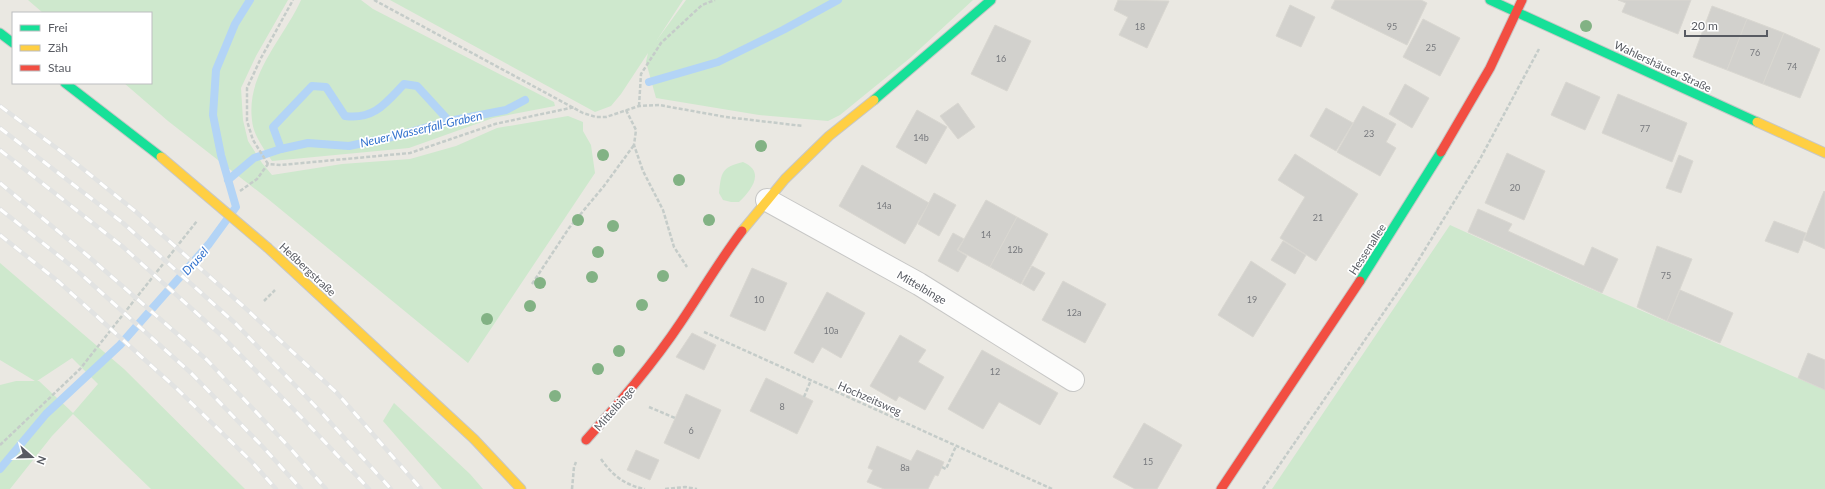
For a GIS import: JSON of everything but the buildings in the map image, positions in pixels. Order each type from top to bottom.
[{"type":"street","name":"Mittelbinge","points":[[586,440],[625,397],[681,322],[726,252],[767,200],[829,136],[895,84],[991,0]]},
{"type":"street","name":"Wahlershäuser Straße","points":[[1490,0],[1825,153]]},
{"type":"street","name":"Hessenallee","points":[[1221,489],[1380,253],[1454,132],[1506,39],[1522,0]]},
{"type":"street","points":[[0,33],[12,42]]},
{"type":"street","name":"Heßbergstraße","points":[[66,84],[161,157],[268,248],[474,439],[521,489]]},
{"type":"street","name":"Mittelbinge","points":[[767,200],[918,284],[1073,380]]},
{"type":"path","points":[[268,164],[253,140],[247,121],[247,88],[261,58],[293,0]]},
{"type":"path","points":[[374,0],[575,107],[583,113],[596,117],[606,117],[639,106],[659,105],[726,117],[816,128],[829,136]]},
{"type":"path","points":[[639,106],[642,74],[661,43],[702,5],[715,0]]},
{"type":"path","points":[[1263,489],[1410,274],[1479,160],[1550,28]]},
{"type":"path","points":[[268,164],[281,165],[410,153],[495,124],[575,107]]},
{"type":"path","points":[[626,110],[636,130],[634,144],[643,171],[663,210],[674,247],[701,291]]},
{"type":"path","points":[[532,284],[568,228],[604,186],[634,144]]},
{"type":"path","points":[[244,188],[257,179],[268,164]]},
{"type":"path","points":[[0,445],[80,369],[199,219]]},
{"type":"path","points":[[264,301],[275,290]]},
{"type":"path","name":"Hochzeitsweg","points":[[681,322],[1052,489]]},
{"type":"path","points":[[804,396],[811,380]]},
{"type":"path","points":[[586,440],[608,468],[620,480],[634,487],[645,489]]},
{"type":"path","points":[[942,467],[946,468],[956,446]]},
{"type":"path","points":[[665,489],[685,487],[697,489]]},
{"type":"green space","points":[[28,0],[288,0],[256,56],[241,88],[243,120],[248,141],[262,163],[272,175],[342,164],[410,159],[456,146],[497,128],[568,116],[583,122],[583,131],[591,145],[595,173],[468,363],[268,199],[168,121],[125,84],[152,84],[152,12],[42,12]]},
{"type":"green space","points":[[301,0],[361,0],[373,9],[554,102],[555,106],[493,118],[409,148],[272,161],[259,142],[254,131],[252,120],[252,103],[260,72]]},
{"type":"green space","points":[[390,0],[683,0],[657,40],[686,0],[973,0],[910,58],[840,115],[828,121],[759,115],[656,98],[646,62],[648,53],[621,94],[611,106],[595,112]]},
{"type":"green space","points":[[743,162],[750,166],[754,171],[755,176],[752,187],[739,202],[723,200],[719,193],[722,175],[727,168]]},
{"type":"green space","points":[[1450,225],[1575,282],[1825,390],[1825,489],[1272,489]]},
{"type":"green space","points":[[0,263],[124,369],[245,489],[151,489],[73,414],[52,436],[10,489],[0,489],[0,385],[16,381],[35,381],[0,360]],"holes":[[[72,358],[98,384],[73,413],[39,381],[37,381]]]},
{"type":"green space","points":[[394,403],[470,474],[483,489],[442,489],[383,421]]},
{"type":"waterway","name":"Drusel","points":[[0,469],[46,414],[120,345],[209,244],[236,207],[221,155],[213,115],[216,70],[235,24],[250,0]]},
{"type":"waterway","name":"Neuer Wasserfall-Graben","points":[[649,82],[718,62],[783,30],[838,0]]},
{"type":"waterway","points":[[281,149],[273,127],[312,86],[326,87],[345,116],[355,117],[372,113],[379,109],[404,84],[417,86],[449,121]]},
{"type":"waterway","name":"Neuer Wasserfall-Graben","points":[[228,180],[254,158],[281,149],[308,143],[349,146],[392,137],[449,121],[506,110],[525,100]]},
{"type":"railway","points":[[0,106],[62,152],[135,211],[243,306],[337,393],[421,489]]},
{"type":"railway","points":[[0,128],[123,223],[235,323],[320,411],[391,489]]},
{"type":"railway","points":[[0,150],[122,246],[222,336],[369,489]]},
{"type":"railway","points":[[0,183],[88,256],[207,360],[290,448],[326,489]]},
{"type":"railway","points":[[0,209],[74,268],[191,373],[263,447],[301,489]]},
{"type":"railway","points":[[0,235],[59,282],[177,389],[252,462],[276,489]]},
{"type":"traffic: fast","points":[[874,100],[991,0]]},
{"type":"traffic: fast","points":[[1490,0],[1757,122]]},
{"type":"traffic: fast","points":[[0,33],[12,42]]},
{"type":"traffic: fast","points":[[66,84],[161,157]]},
{"type":"traffic: fast","points":[[1360,281],[1441,152]]},
{"type":"traffic: slow","points":[[742,231],[785,179],[829,136],[874,100]]},
{"type":"traffic: slow","points":[[1757,122],[1825,153]]},
{"type":"traffic: slow","points":[[161,157],[268,248]]},
{"type":"traffic: slow","points":[[268,248],[474,439],[521,489]]},
{"type":"traffic: jam","points":[[1441,152],[1490,68],[1522,0]]},
{"type":"traffic: jam","points":[[586,440],[648,368],[742,231]]},
{"type":"traffic: jam","points":[[1221,489],[1360,281]]}]
